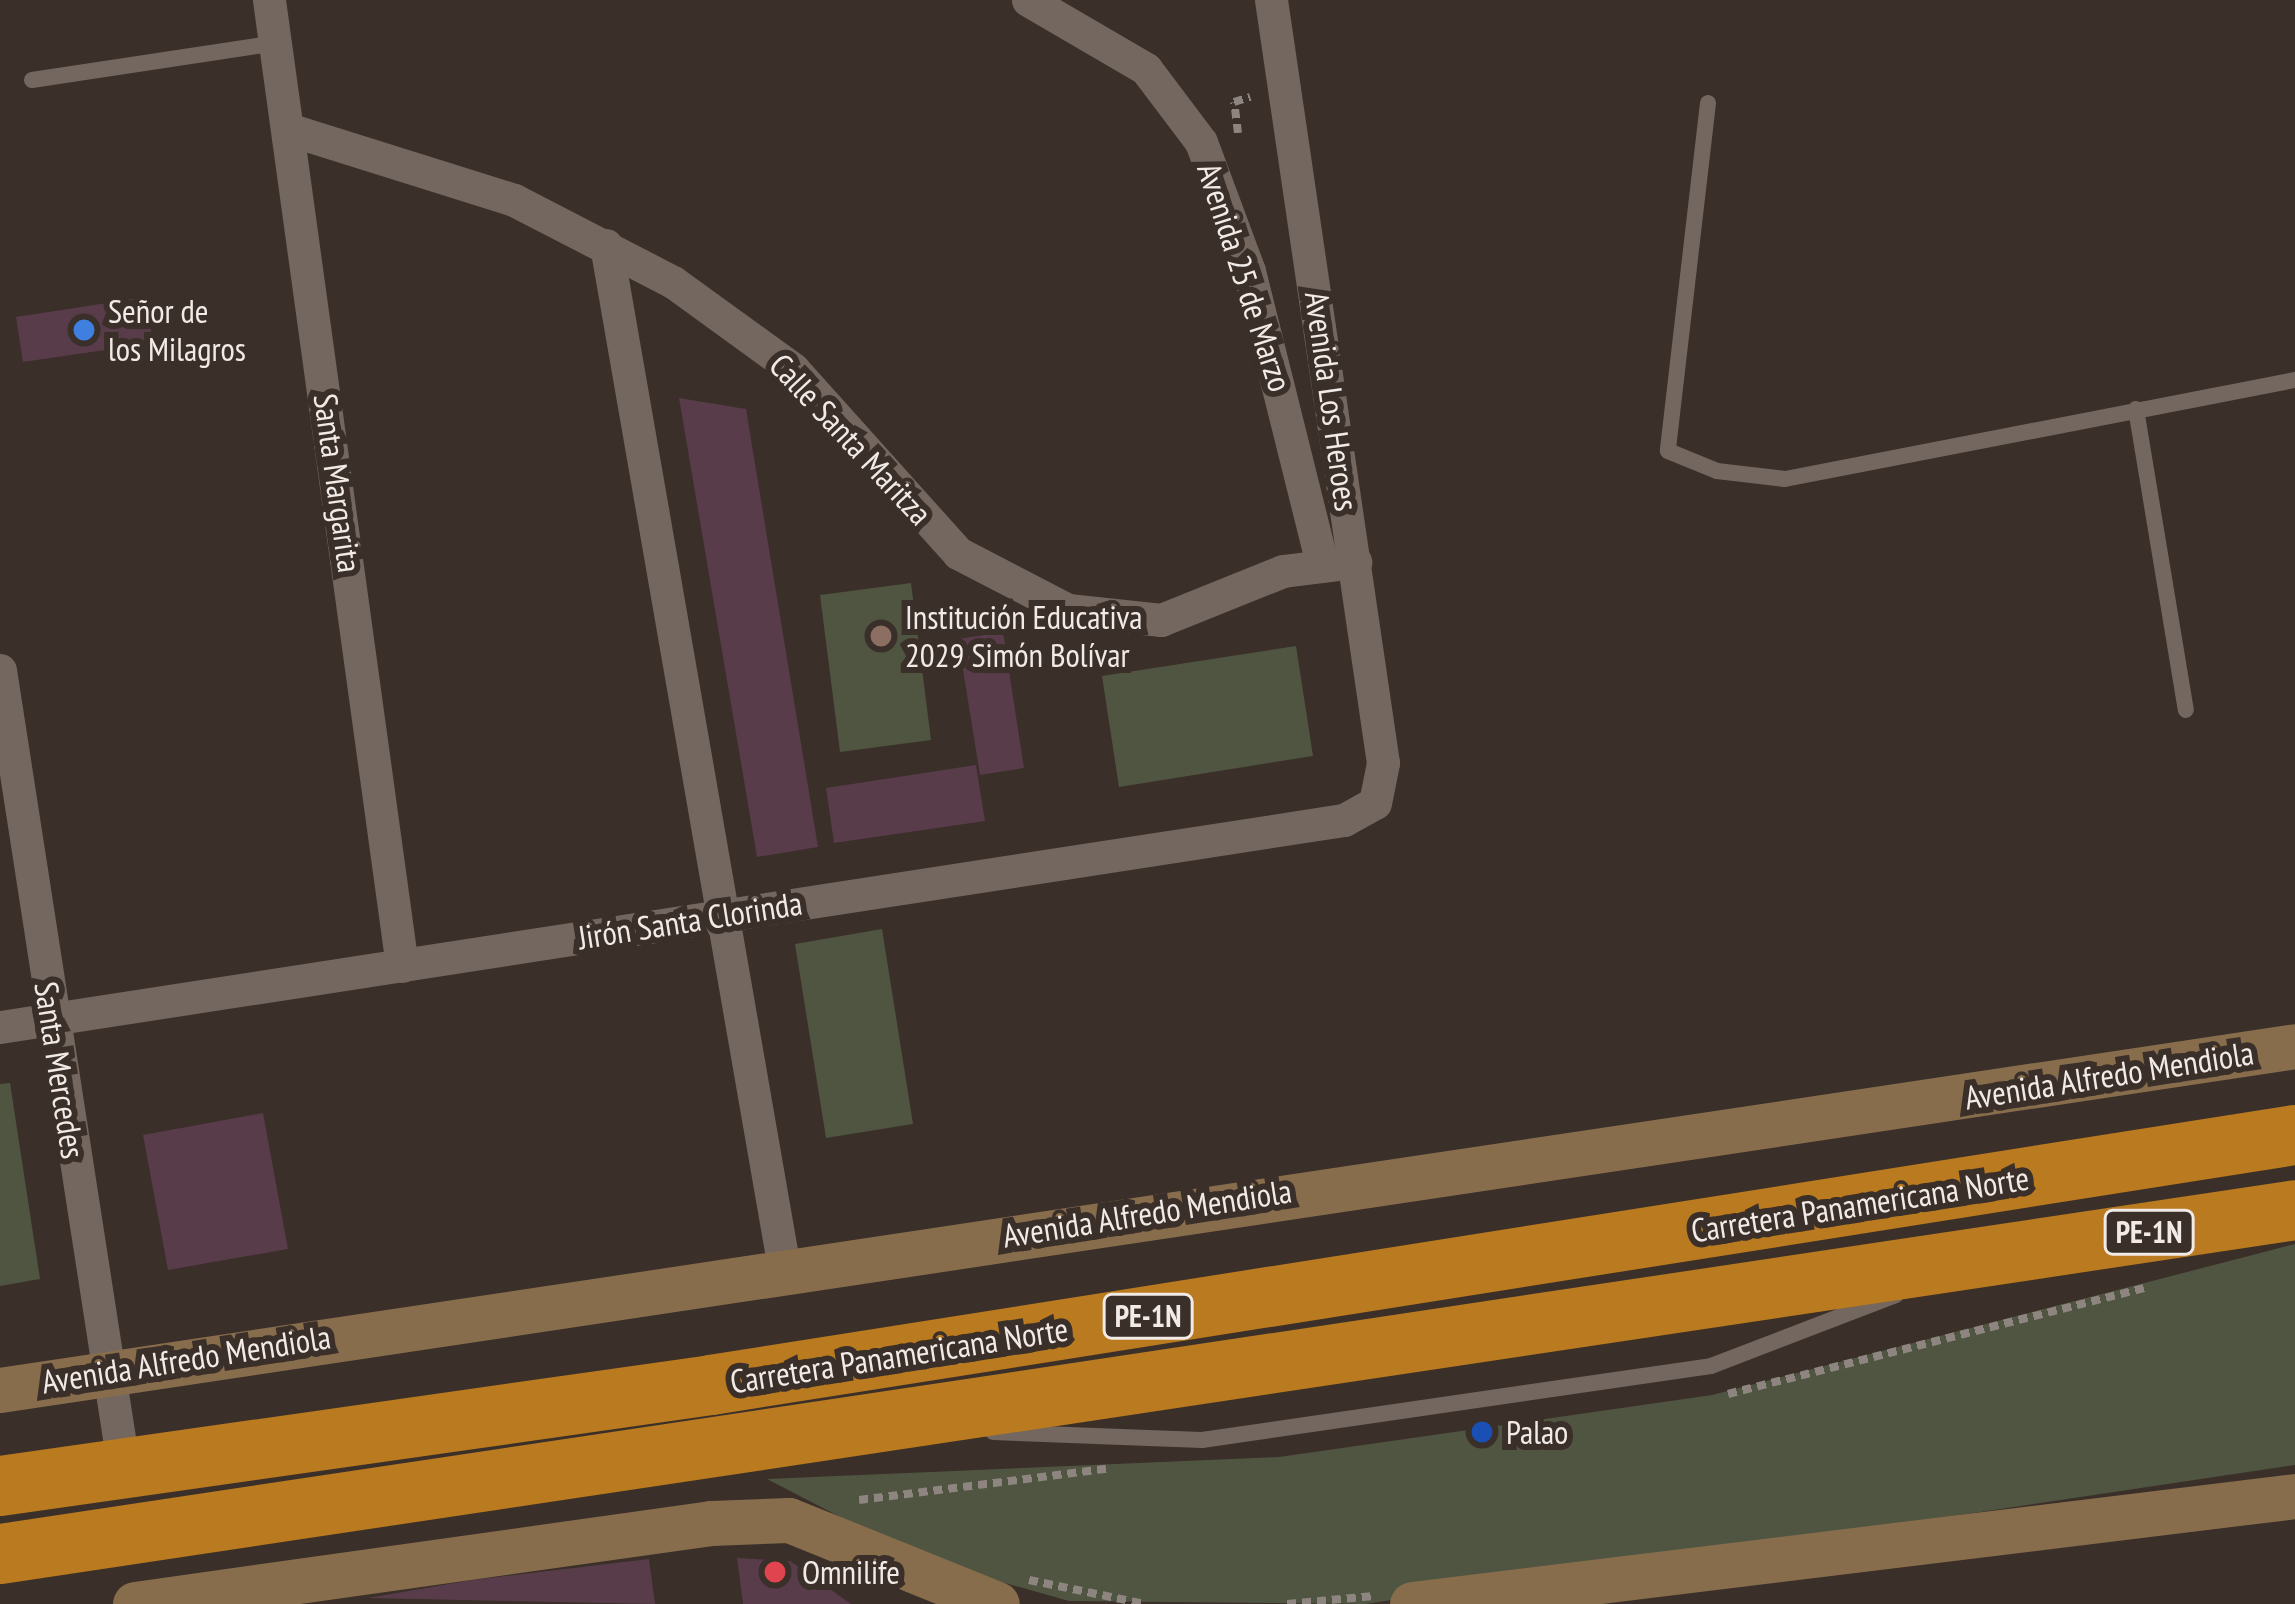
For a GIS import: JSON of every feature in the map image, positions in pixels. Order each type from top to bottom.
[{"type":"highway","name":"Carretera Panamericana Norte","points":[[0,1486],[2295,1136]]},
{"type":"highway","name":"Carretera Panamericana Norte","points":[[0,1554],[2295,1210]]},
{"type":"main road","name":"Avenida Alfredo Mendiola","points":[[0,1390],[784,1268],[2295,1046]]},
{"type":"main road","points":[[1412,1604],[2294,1500]]},
{"type":"main road","points":[[135,1604],[307,1591],[711,1522],[789,1520],[946,1593],[997,1604]]},
{"type":"street","name":"Santa Margarita","points":[[269,0],[291,130],[402,966]]},
{"type":"street","name":"Avenida 25 de Marzo","points":[[1028,0],[1145,70],[1201,142],[1249,271],[1338,563]]},
{"type":"street","name":"Avenida Los Heroes","points":[[1271,0],[1338,563],[1383,763],[1376,803]]},
{"type":"street","name":"Calle Santa Maritza","points":[[291,130],[430,168],[606,245],[673,281],[793,368],[902,498],[958,554],[1016,590],[1099,617],[1161,620],[1283,571],[1338,563]]},
{"type":"street","points":[[606,245],[784,1268]]},
{"type":"street","name":"Santa Mercedes","points":[[0,670],[124,1470]]},
{"type":"street","name":"Jirón Santa Clorinda","points":[[0,1027],[1344,820],[1376,803]]},
{"type":"lane","points":[[32,80],[277,43]]},
{"type":"lane","points":[[1708,103],[1668,452],[1717,471],[1785,479],[2295,380]]},
{"type":"lane","points":[[2136,409],[2186,710]]},
{"type":"green space","points":[[911,583],[931,740],[840,752],[820,595]]},
{"type":"green space","points":[[1296,646],[1313,756],[1119,787],[1102,676]]},
{"type":"green space","points":[[882,929],[913,1124],[826,1138],[795,944]]},
{"type":"green space","points":[[10,1083],[40,1279],[0,1286],[0,1084]]},
{"type":"green space","points":[[2295,1244],[2295,1465],[1365,1604],[1069,1601],[923,1560],[767,1479],[1279,1457],[1712,1395]]},
{"type":"building","name":"Señor de los Milagros","points":[[146,297],[153,343],[23,362],[16,317]]},
{"type":"building","points":[[679,398],[746,409],[818,847],[757,857]]},
{"type":"building","points":[[1003,632],[1024,768],[980,775],[958,639]]},
{"type":"building","points":[[976,765],[985,821],[834,843],[826,788]]},
{"type":"building","points":[[263,1113],[288,1249],[168,1270],[143,1135]]},
{"type":"building","name":"Omnilife","points":[[737,1558],[790,1561],[851,1604],[743,1604]]},
{"type":"building","points":[[649,1559],[655,1604],[368,1598],[472,1580]]},
{"type":"place","name":"Señor de los Milagros","points":[[84,330]]},
{"type":"place","name":"Institución Educativa 2029 Simón Bolívar","points":[[881,636]]},
{"type":"place","name":"Palao","points":[[1482,1432]]},
{"type":"place","name":"Omnilife","points":[[775,1572]]}]
